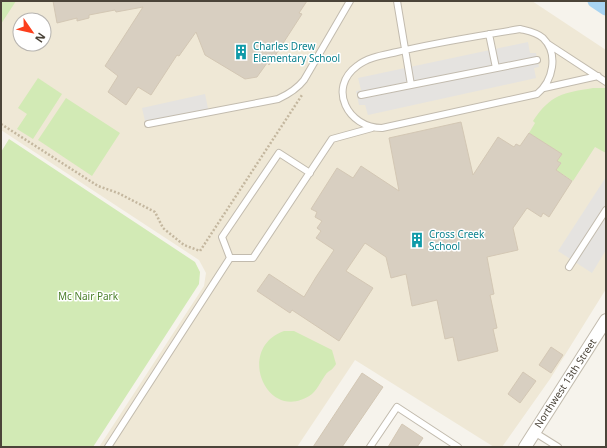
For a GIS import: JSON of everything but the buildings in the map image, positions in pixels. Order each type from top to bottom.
[{"type":"street","name":"Northwest 13th Street","points":[[524,447],[606,320]]},
{"type":"lane","points":[[148,124],[278,99],[298,88],[350,1]]},
{"type":"lane","points":[[397,1],[411,85]]},
{"type":"lane","points":[[372,128],[357,121],[351,115],[343,96],[344,84],[349,74],[357,65],[369,59],[405,50],[520,29],[536,33],[547,43],[606,82]]},
{"type":"lane","points":[[489,34],[496,68]]},
{"type":"lane","points":[[230,258],[253,258],[332,139],[372,128],[382,128],[537,94],[544,88],[552,70],[551,52],[547,43]]},
{"type":"lane","points":[[361,96],[536,60]]},
{"type":"lane","points":[[544,88],[598,76]]},
{"type":"lane","points":[[230,258],[222,237],[279,153],[310,173]]},
{"type":"lane","points":[[569,267],[606,210]]},
{"type":"lane","points":[[108,447],[230,258]]},
{"type":"lane","points":[[370,447],[397,407],[458,447]]},
{"type":"lane","points":[[534,432],[558,447]]},
{"type":"path","points":[[1,124],[98,186],[118,193],[155,212],[163,228],[184,245],[200,250],[303,94]]},
{"type":"shaded area","points":[[1,1],[532,1],[606,50],[606,289],[550,379],[502,447],[494,447],[355,360],[297,447],[99,447],[204,286],[206,273],[199,260],[1,130]]},
{"type":"shaded area","points":[[528,42],[530,53],[536,53],[539,67],[534,68],[536,78],[368,115],[365,105],[359,105],[356,91],[361,90],[358,78]]},
{"type":"shaded area","points":[[205,94],[209,113],[146,125],[142,108]]},
{"type":"shaded area","points":[[606,177],[606,250],[592,273],[558,251]]},
{"type":"green space","points":[[1,1],[16,1],[1,24]]},
{"type":"green space","points":[[38,78],[62,94],[33,139],[17,129],[27,114],[18,108]]},
{"type":"green space","points":[[593,88],[606,88],[606,153],[595,147],[573,181],[556,170],[561,163],[557,161],[562,154],[529,133],[535,123],[533,121],[552,100],[558,96],[574,91]]},
{"type":"green space","points":[[66,98],[120,133],[92,176],[38,140]]},
{"type":"green space","name":"Mc Nair Park","points":[[9,139],[195,262],[200,272],[199,284],[93,447],[1,447],[1,152]]},
{"type":"green space","points":[[284,331],[294,331],[332,350],[336,364],[326,374],[312,394],[296,401],[282,400],[271,393],[263,381],[259,367],[261,353],[269,340]]},
{"type":"waterway","points":[[594,1],[606,9]]},
{"type":"place","name":"Charles Drew Elementary School","points":[[241,52]]},
{"type":"place","name":"Cross Creek School","points":[[417,240]]}]
